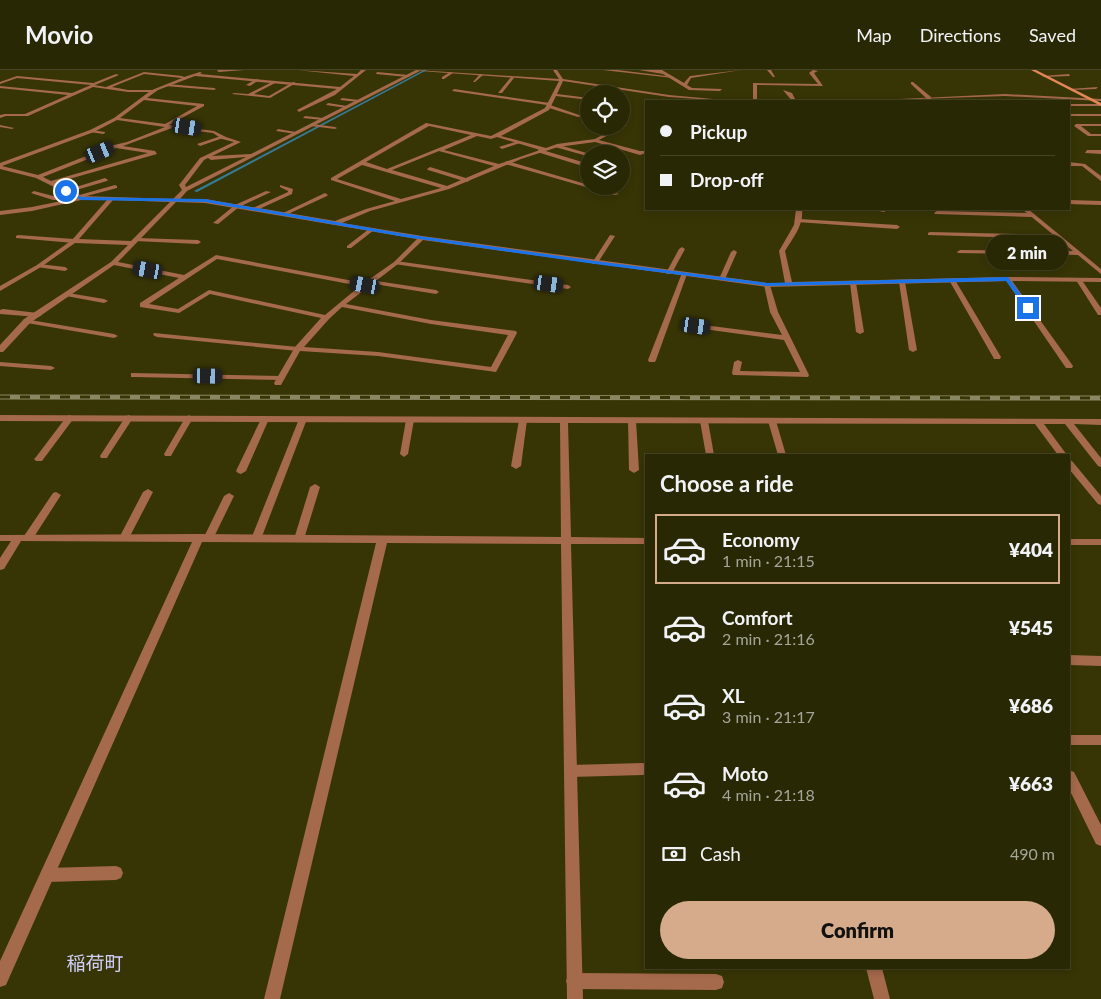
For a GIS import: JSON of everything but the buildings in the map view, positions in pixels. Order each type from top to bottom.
[{"type":"street","points":[[0,166],[92,131],[116,119],[154,91],[184,78],[195,74],[242,70]]},
{"type":"street","points":[[299,70],[358,75]]},
{"type":"street","points":[[299,112],[341,88],[364,70]]},
{"type":"street","points":[[0,350],[28,322],[113,264],[173,200],[185,190],[419,70],[481,76],[562,80],[596,85]]},
{"type":"street","points":[[555,70],[562,80]]},
{"type":"street","points":[[605,70],[673,77]]},
{"type":"street","points":[[641,70],[664,73]]},
{"type":"street","points":[[659,70],[686,84],[691,89],[720,90]]},
{"type":"street","points":[[686,84],[690,77],[739,70]]},
{"type":"street","points":[[769,70],[774,76]]},
{"type":"street","points":[[755,100],[755,84],[821,85],[811,73],[815,70]]},
{"type":"street","points":[[1033,70],[1089,99],[1101,103]]},
{"type":"street","points":[[730,71],[733,76]]},
{"type":"street","points":[[106,88],[144,73],[184,78]]},
{"type":"street","points":[[377,73],[408,76]]},
{"type":"street","points":[[443,78],[451,73]]},
{"type":"street","points":[[195,74],[341,88]]},
{"type":"street","points":[[2,116],[26,115],[117,75]]},
{"type":"street","points":[[1044,76],[1069,75]]},
{"type":"street","points":[[474,81],[481,76]]},
{"type":"street","points":[[2,81],[17,77],[128,91],[154,91]]},
{"type":"street","points":[[500,92],[512,78]]},
{"type":"street","points":[[248,85],[257,80]]},
{"type":"street","points":[[400,200],[333,178],[428,124],[491,138],[497,136],[534,117],[549,105],[562,80]]},
{"type":"street","points":[[249,95],[275,82]]},
{"type":"street","points":[[234,94],[270,97],[294,83]]},
{"type":"street","points":[[912,84],[929,99]]},
{"type":"street","points":[[167,85],[214,89]]},
{"type":"street","points":[[0,88],[72,94]]},
{"type":"street","points":[[1070,89],[1096,88]]},
{"type":"street","points":[[684,98],[691,89]]},
{"type":"street","points":[[454,90],[472,91],[549,105],[580,116]]},
{"type":"street","points":[[630,90],[711,100]]},
{"type":"street","points":[[784,91],[790,94],[793,100]]},
{"type":"street","points":[[555,95],[580,98]]},
{"type":"street","points":[[902,100],[1005,95],[1089,99]]},
{"type":"street","points":[[342,98],[359,101]]},
{"type":"street","points":[[38,177],[116,146],[129,143],[170,125],[202,105],[144,99]]},
{"type":"street","points":[[1070,104],[1101,103]]},
{"type":"street","points":[[328,104],[347,107]]},
{"type":"street","points":[[1070,115],[1101,115]]},
{"type":"street","points":[[305,117],[323,120]]},
{"type":"street","points":[[116,119],[214,132],[239,142],[202,159],[182,185],[185,190]]},
{"type":"street","points":[[313,124],[335,128]]},
{"type":"street","points":[[1101,125],[1076,125],[1090,135],[1101,135]]},
{"type":"street","points":[[0,126],[12,128]]},
{"type":"street","points":[[278,130],[296,133]]},
{"type":"street","points":[[92,131],[103,133]]},
{"type":"street","points":[[388,170],[476,135]]},
{"type":"street","points":[[335,224],[368,210],[447,188],[542,150],[595,140],[605,135]]},
{"type":"street","points":[[200,144],[221,136]]},
{"type":"street","points":[[497,136],[580,163]]},
{"type":"street","points":[[595,140],[640,153],[645,152]]},
{"type":"street","points":[[502,147],[518,142]]},
{"type":"street","points":[[50,183],[155,153],[116,146]]},
{"type":"street","points":[[557,146],[580,152]]},
{"type":"street","points":[[440,150],[499,166]]},
{"type":"street","points":[[1087,152],[1101,152]]},
{"type":"street","points":[[202,159],[254,154]]},
{"type":"street","points":[[362,163],[447,188]]},
{"type":"street","points":[[507,163],[580,184]]},
{"type":"street","points":[[1070,164],[1083,165],[1100,180]]},
{"type":"street","points":[[0,166],[38,177],[80,198]]},
{"type":"street","points":[[430,169],[467,180]]},
{"type":"street","points":[[66,191],[105,180]]},
{"type":"street","points":[[255,209],[290,193],[291,190],[282,186]]},
{"type":"street","points":[[0,213],[32,209],[80,198],[115,187]]},
{"type":"street","points":[[216,224],[237,206],[268,192]]},
{"type":"street","points":[[34,193],[53,198],[205,201],[422,238],[767,285],[1008,279],[1101,280]]},
{"type":"street","points":[[284,214],[325,194]]},
{"type":"street","points":[[0,289],[39,266],[74,241],[111,199]]},
{"type":"street","points":[[1070,202],[1099,204]]},
{"type":"street","points":[[789,284],[782,251],[799,221],[801,216],[799,210]]},
{"type":"street","points":[[1026,210],[1101,272]]},
{"type":"street","points":[[937,213],[1032,215]]},
{"type":"street","points":[[799,221],[897,228]]},
{"type":"street","points":[[349,247],[371,230]]},
{"type":"street","points":[[930,234],[1058,237]]},
{"type":"street","points":[[595,263],[612,236]]},
{"type":"street","points":[[18,237],[74,241],[198,242]]},
{"type":"street","points":[[134,375],[280,380],[298,349],[326,317],[396,263],[422,238]]},
{"type":"street","points":[[669,272],[682,249]]},
{"type":"street","points":[[722,279],[734,252]]},
{"type":"street","points":[[960,252],[1078,253]]},
{"type":"street","points":[[326,317],[208,292],[179,311],[143,305],[216,256],[368,283],[436,292]]},
{"type":"street","points":[[396,263],[568,287]]},
{"type":"street","points":[[113,264],[184,277]]},
{"type":"street","points":[[39,266],[65,269]]},
{"type":"street","points":[[652,360],[684,274]]},
{"type":"street","points":[[1008,279],[1069,366]]},
{"type":"street","points":[[952,280],[996,358]]},
{"type":"street","points":[[1079,280],[1101,313]]},
{"type":"street","points":[[902,282],[913,350]]},
{"type":"street","points":[[853,283],[860,332]]},
{"type":"street","points":[[738,362],[736,373],[805,376],[774,312],[767,285]]},
{"type":"street","points":[[68,295],[104,301]]},
{"type":"street","points":[[157,335],[298,349],[378,354],[493,370],[513,333],[431,322],[341,305]]},
{"type":"street","points":[[0,312],[38,315]]},
{"type":"street","points":[[28,322],[114,336]]},
{"type":"street","points":[[696,326],[787,338]]},
{"type":"street","points":[[0,364],[51,368]]},
{"type":"street","points":[[0,418],[1101,422]]},
{"type":"street","points":[[39,459],[70,418]]},
{"type":"street","points":[[104,456],[129,418]]},
{"type":"street","points":[[168,454],[189,418]]},
{"type":"street","points":[[241,470],[265,419]]},
{"type":"street","points":[[256,538],[304,419]]},
{"type":"street","points":[[404,454],[410,420]]},
{"type":"street","points":[[516,466],[523,420]]},
{"type":"street","points":[[564,420],[575,999]]},
{"type":"street","points":[[632,421],[634,470]]},
{"type":"street","points":[[704,421],[710,454]]},
{"type":"street","points":[[772,421],[782,454]]},
{"type":"street","points":[[1038,423],[1062,454]]},
{"type":"street","points":[[1068,423],[1101,464]]},
{"type":"street","points":[[1070,464],[1101,502]]},
{"type":"street","points":[[299,540],[315,487]]},
{"type":"street","points":[[124,538],[148,492]]},
{"type":"street","points":[[0,566],[56,494]]},
{"type":"street","points":[[0,979],[204,537],[229,496]]},
{"type":"street","points":[[0,538],[204,537],[382,541],[645,542]]},
{"type":"street","points":[[272,999],[382,541]]},
{"type":"street","points":[[1070,542],[1101,542]]},
{"type":"street","points":[[1070,660],[1101,661]]},
{"type":"street","points":[[1070,740],[1101,740]]},
{"type":"street","points":[[570,771],[643,769]]},
{"type":"street","points":[[1070,778],[1100,835]]},
{"type":"street","points":[[47,875],[116,872]]},
{"type":"street","points":[[874,969],[882,999]]},
{"type":"street","points":[[574,981],[716,982]]},
{"type":"waterway","points":[[196,191],[426,70]]},
{"type":"railway","points":[[0,397],[1101,398]]},
{"type":"district","name":"稲荷町","points":[[95,963]]},
{"type":"route","points":[[66,191],[81,198],[205,201],[371,230],[595,263],[767,285],[1008,279],[1028,308]]}]
